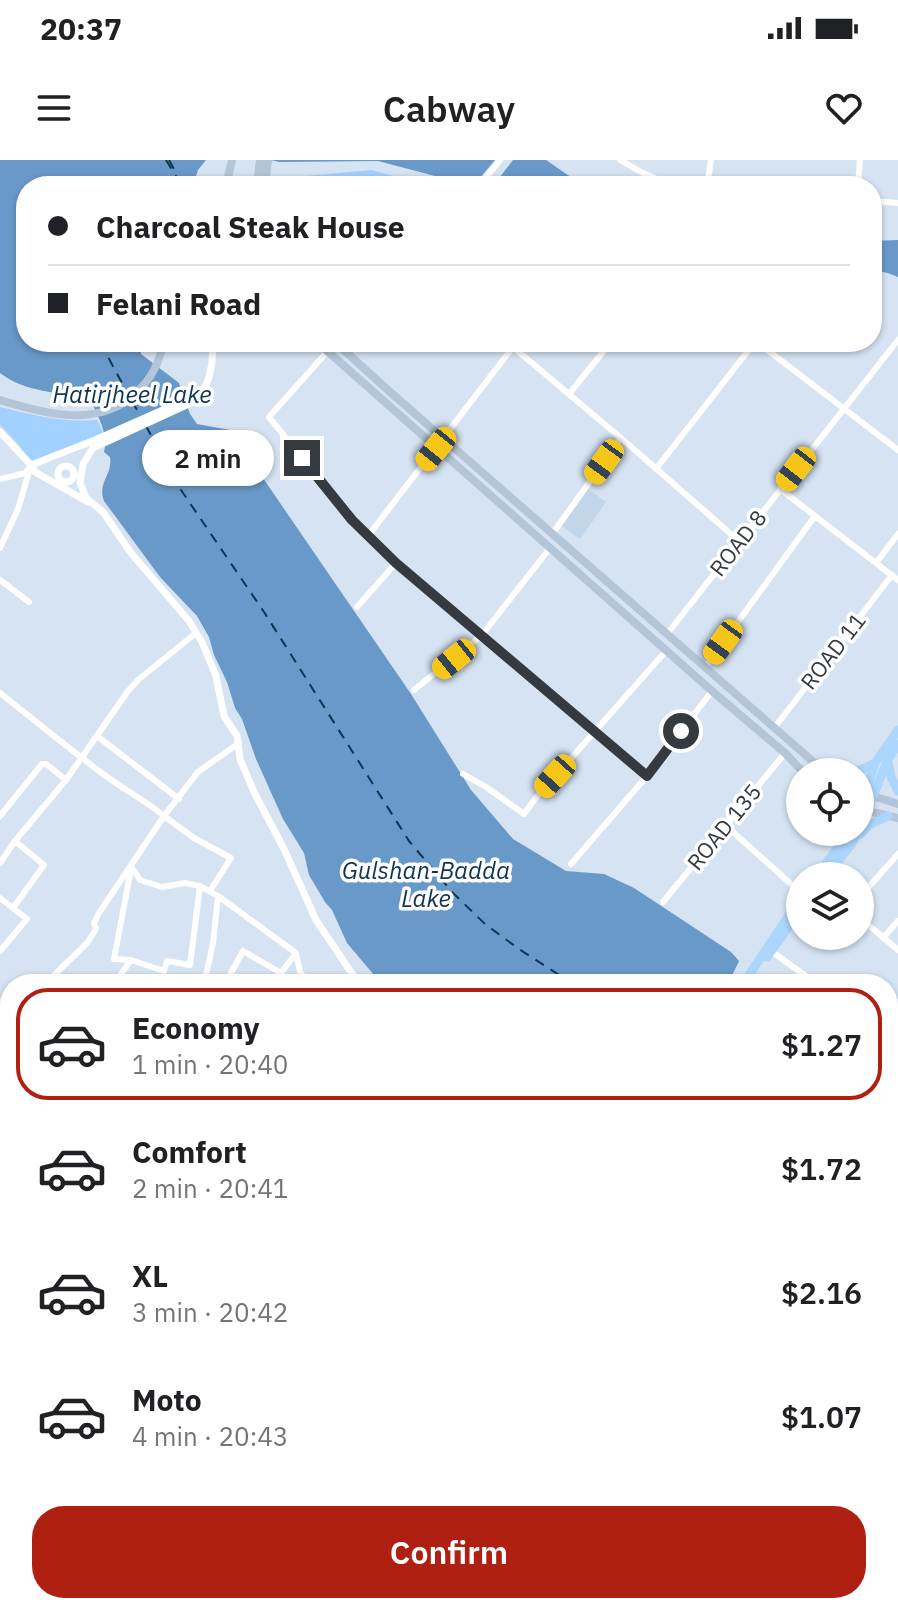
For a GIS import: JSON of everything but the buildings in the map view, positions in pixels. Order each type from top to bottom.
[{"type":"main road","points":[[0,400],[61,415],[93,415],[118,407],[134,395],[145,384],[160,352]]},
{"type":"main road","points":[[327,352],[790,758]]},
{"type":"main road","points":[[345,352],[809,758]]},
{"type":"main road","points":[[666,651],[667,634]]},
{"type":"main road","points":[[874,766],[898,730]]},
{"type":"main road","points":[[874,781],[898,744]]},
{"type":"main road","points":[[888,759],[891,777],[898,791]]},
{"type":"main road","points":[[874,796],[898,804]]},
{"type":"main road","points":[[874,823],[893,817]]},
{"type":"main road","points":[[829,862],[842,846]]},
{"type":"main road","points":[[750,974],[786,920]]},
{"type":"main road","points":[[756,974],[786,930]]},
{"type":"street","points":[[487,176],[500,160]]},
{"type":"street","points":[[620,160],[650,176]]},
{"type":"street","name":"ROAD 8","points":[[667,634],[898,340]]},
{"type":"street","points":[[0,479],[25,473],[31,465],[94,444],[199,397],[212,362],[212,352]]},
{"type":"street","points":[[327,352],[269,417],[368,536],[396,563],[647,776]]},
{"type":"street","points":[[368,536],[436,449],[505,352]]},
{"type":"street","points":[[518,352],[739,541]]},
{"type":"street","points":[[569,394],[603,352]]},
{"type":"street","points":[[656,469],[748,352]]},
{"type":"street","points":[[769,352],[898,450]]},
{"type":"street","points":[[0,432],[35,472],[94,504]]},
{"type":"street","points":[[553,533],[621,438]]},
{"type":"street","points":[[59,483],[67,483],[77,474],[94,444]]},
{"type":"street","points":[[62,453],[65,466]]},
{"type":"street","points":[[0,548],[18,509],[31,465]]},
{"type":"street","points":[[59,483],[58,470],[65,466]]},
{"type":"street","points":[[65,466],[77,474],[86,498],[103,512],[131,553],[174,601],[196,633],[216,676],[224,716],[237,736],[240,759],[254,792],[316,920],[352,974]]},
{"type":"street","points":[[780,489],[895,578]]},
{"type":"street","points":[[705,667],[815,516]]},
{"type":"street","points":[[876,563],[898,534]]},
{"type":"street","points":[[414,690],[482,635],[550,548]]},
{"type":"street","points":[[357,607],[396,563]]},
{"type":"street","name":"ROAD 11","points":[[775,727],[895,578]]},
{"type":"street","points":[[0,580],[29,602]]},
{"type":"street","points":[[0,863],[66,780],[128,691],[196,633]]},
{"type":"street","points":[[463,774],[524,814],[666,651]]},
{"type":"street","points":[[571,864],[647,776],[712,691]]},
{"type":"street","points":[[0,693],[109,778],[150,804],[194,838],[231,858],[210,891]]},
{"type":"street","points":[[97,736],[179,799]]},
{"type":"street","points":[[55,974],[87,943],[96,929],[94,923],[99,913],[164,816],[198,772],[239,743]]},
{"type":"street","name":"ROAD 135","points":[[663,902],[785,753]]},
{"type":"street","points":[[0,816],[42,764],[66,780]]},
{"type":"street","points":[[725,825],[786,879]]},
{"type":"street","points":[[13,908],[44,865],[15,841]]},
{"type":"street","points":[[874,881],[898,854]]},
{"type":"street","points":[[131,866],[140,880],[162,887],[185,883],[200,886],[218,896],[296,953],[302,974]]},
{"type":"street","points":[[131,866],[114,959],[131,960],[164,971],[167,961],[190,965],[200,886]]},
{"type":"street","points":[[206,974],[218,896]]},
{"type":"street","points":[[0,898],[27,919],[0,951]]},
{"type":"street","points":[[883,938],[898,921]]},
{"type":"street","points":[[874,930],[898,950]]},
{"type":"street","points":[[230,974],[243,951],[281,973],[296,953]]},
{"type":"street","points":[[771,951],[803,974]]},
{"type":"street","points":[[121,974],[131,960]]},
{"type":"shaded area","points":[[372,170],[393,176],[306,176]]},
{"type":"shaded area","points":[[0,407],[60,419],[97,420],[104,434],[30,462],[0,425]]},
{"type":"shaded area","points":[[588,489],[606,502],[580,539],[562,526]]},
{"type":"water","name":"Gulshan-Badda Lake","points":[[0,160],[206,160],[196,176],[16,176],[16,352],[141,352],[179,383],[197,424],[230,430],[411,694],[471,790],[513,839],[566,871],[604,874],[634,888],[731,952],[739,961],[733,974],[373,974],[347,943],[332,910],[309,875],[304,853],[283,819],[256,759],[209,637],[197,616],[160,577],[104,501],[102,489],[110,457],[104,452],[104,431],[89,397],[31,388],[0,373]]},
{"type":"water","points":[[271,160],[495,160],[481,176],[435,176],[378,161]]},
{"type":"water","points":[[513,160],[546,160],[569,176],[501,176]]},
{"type":"water","points":[[898,240],[898,277],[882,272],[882,241]]},
{"type":"ferry route","points":[[166,160],[176,176]]},
{"type":"ferry route","points":[[169,160],[175,171]]},
{"type":"ferry route","points":[[105,352],[129,396]]},
{"type":"ferry route","points":[[132,401],[141,417]]},
{"type":"ferry route","points":[[146,426],[181,490],[264,612],[409,841],[453,893],[485,924],[558,974]]},
{"type":"route","points":[[302,458],[352,520],[396,563],[647,776],[681,731]]},
{"type":"water label","name":"Hatirjheel Lake","points":[[132,395]]}]
